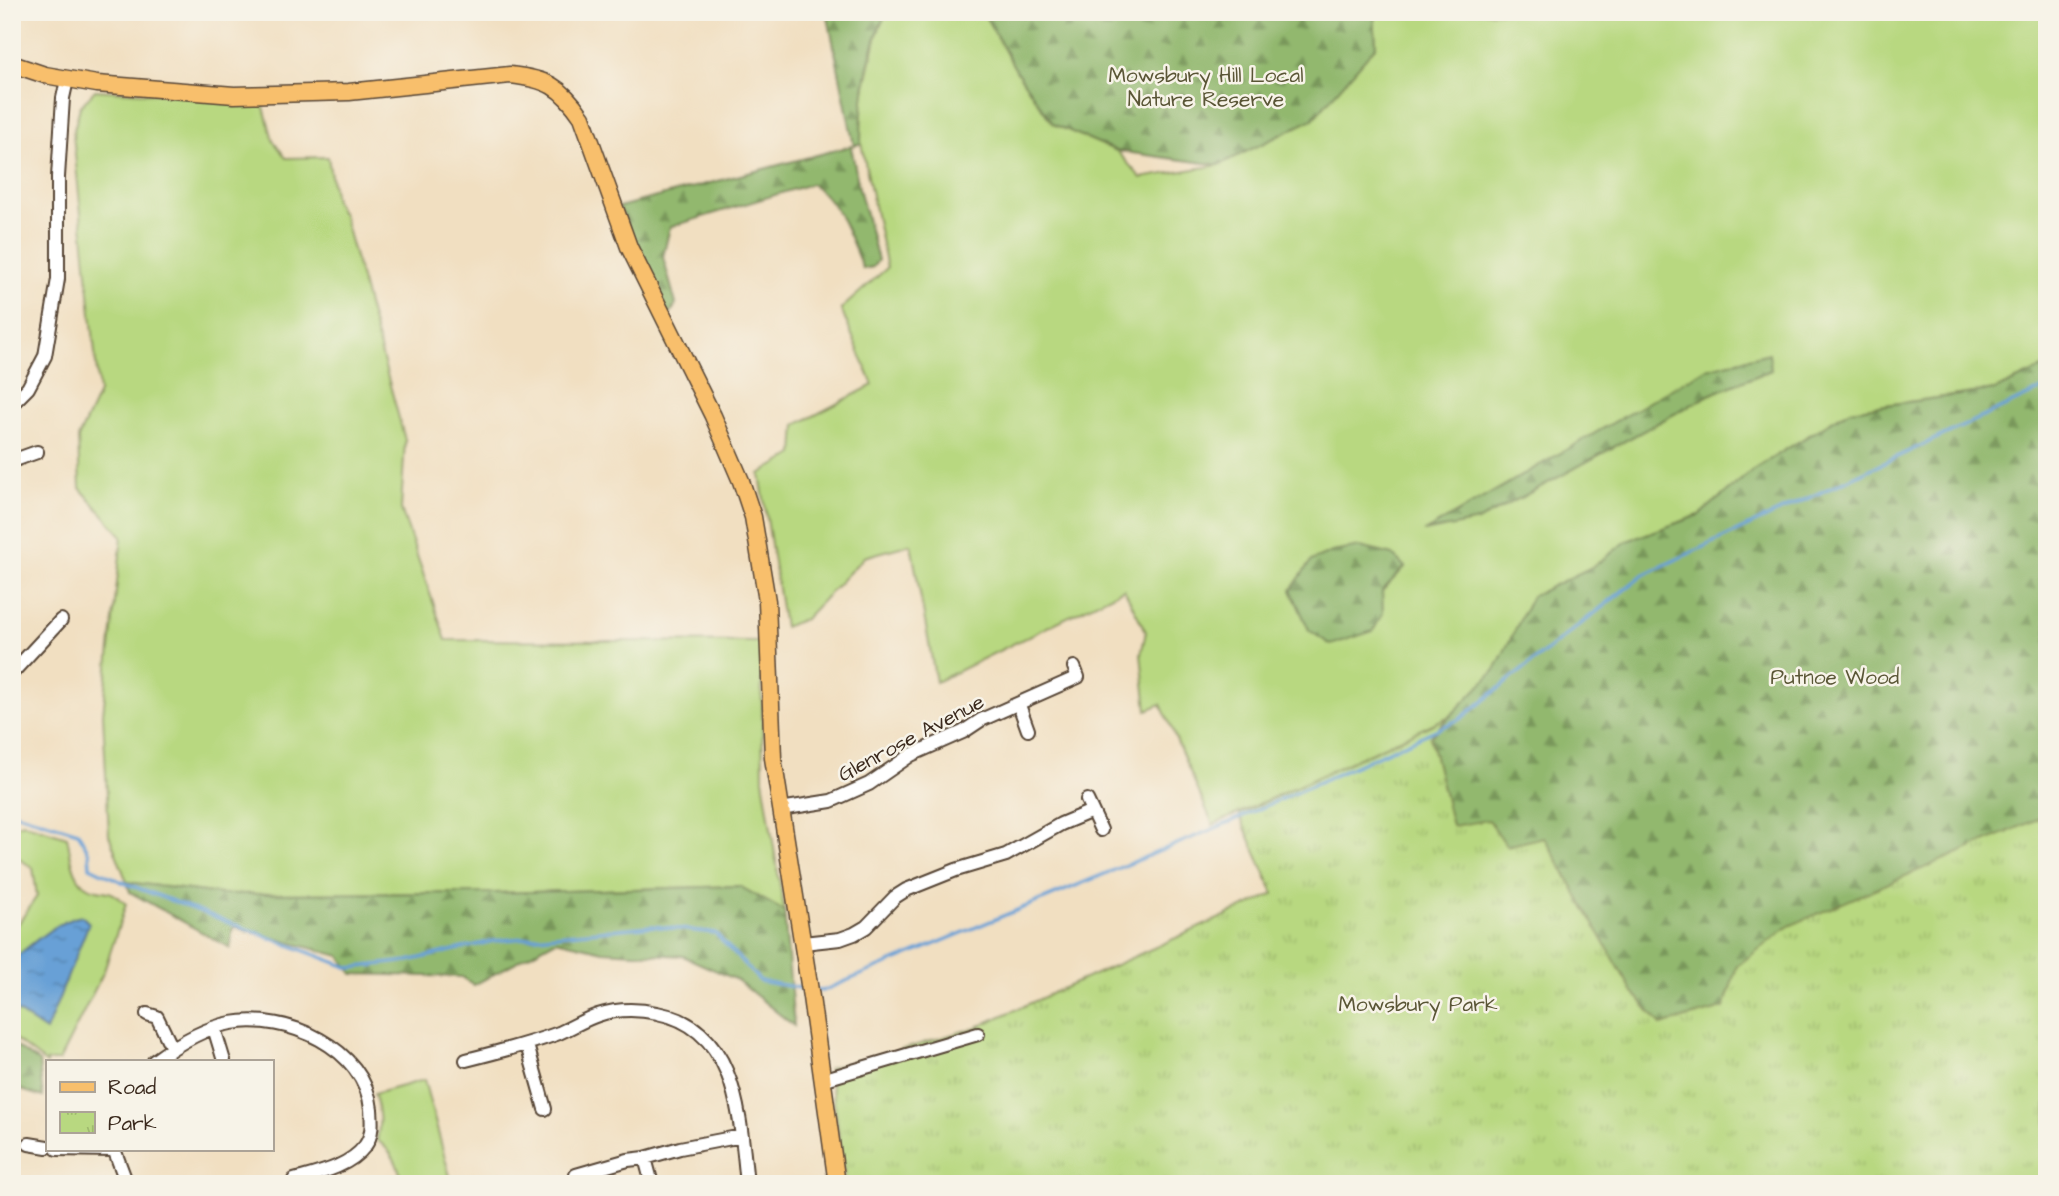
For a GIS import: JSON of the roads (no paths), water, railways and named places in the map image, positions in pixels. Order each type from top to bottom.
[{"type":"main road","points":[[12,64],[67,80],[149,89],[273,95],[349,92],[510,75],[537,78],[560,89],[571,100],[582,117],[629,247],[713,416],[741,481],[752,517],[767,601],[773,758],[803,943],[837,1184]]},
{"type":"street","points":[[12,404],[28,388],[45,356],[56,292],[58,177],[63,98],[67,80]]},
{"type":"street","points":[[12,461],[37,452]]},
{"type":"street","points":[[12,673],[61,620]]},
{"type":"street","name":"Glenrose Avenue","points":[[780,809],[831,801],[869,784],[911,755],[1078,677],[1073,667]]},
{"type":"street","name":"Glenrose Avenue","points":[[1018,705],[1028,730]]},
{"type":"street","points":[[803,943],[840,939],[854,934],[866,927],[895,897],[906,890],[956,870],[1006,856],[1090,806],[1101,830]]},
{"type":"street","points":[[466,1060],[527,1045],[598,1015],[623,1010],[664,1014],[681,1021],[697,1031],[712,1046],[724,1064],[734,1090],[747,1184]]},
{"type":"street","points":[[157,1015],[172,1048]]},
{"type":"street","points":[[155,1060],[172,1048],[215,1028],[231,1023],[253,1022],[299,1030],[320,1039],[349,1062],[368,1091],[372,1116],[371,1133],[364,1147],[351,1159],[337,1167],[294,1180]]},
{"type":"street","points":[[215,1028],[223,1060]]},
{"type":"street","points":[[822,1080],[978,1034]]},
{"type":"street","points":[[527,1045],[545,1109]]},
{"type":"street","points":[[576,1175],[628,1160],[742,1136]]},
{"type":"street","points":[[29,1144],[46,1147]]},
{"type":"street","points":[[114,1150],[127,1184]]},
{"type":"street","points":[[645,1158],[652,1184]]},
{"type":"water","points":[[82,916],[89,923],[46,1031],[12,1008],[12,960],[54,928]]},
{"type":"waterway","points":[[813,990],[822,991],[1230,822],[1460,719],[1643,575],[2047,387]]},
{"type":"waterway","points":[[12,812],[78,832],[89,853],[90,867],[122,882],[350,968],[408,961],[493,941],[652,926],[715,933],[760,981],[806,989]]},
{"type":"park label","name":"Mowsbury Hill Local Nature Reserve","points":[[1206,87]]},
{"type":"park label","name":"Putnoe Wood","points":[[1835,677]]},
{"type":"park label","name":"Mowsbury Park","points":[[1418,1004]]}]
